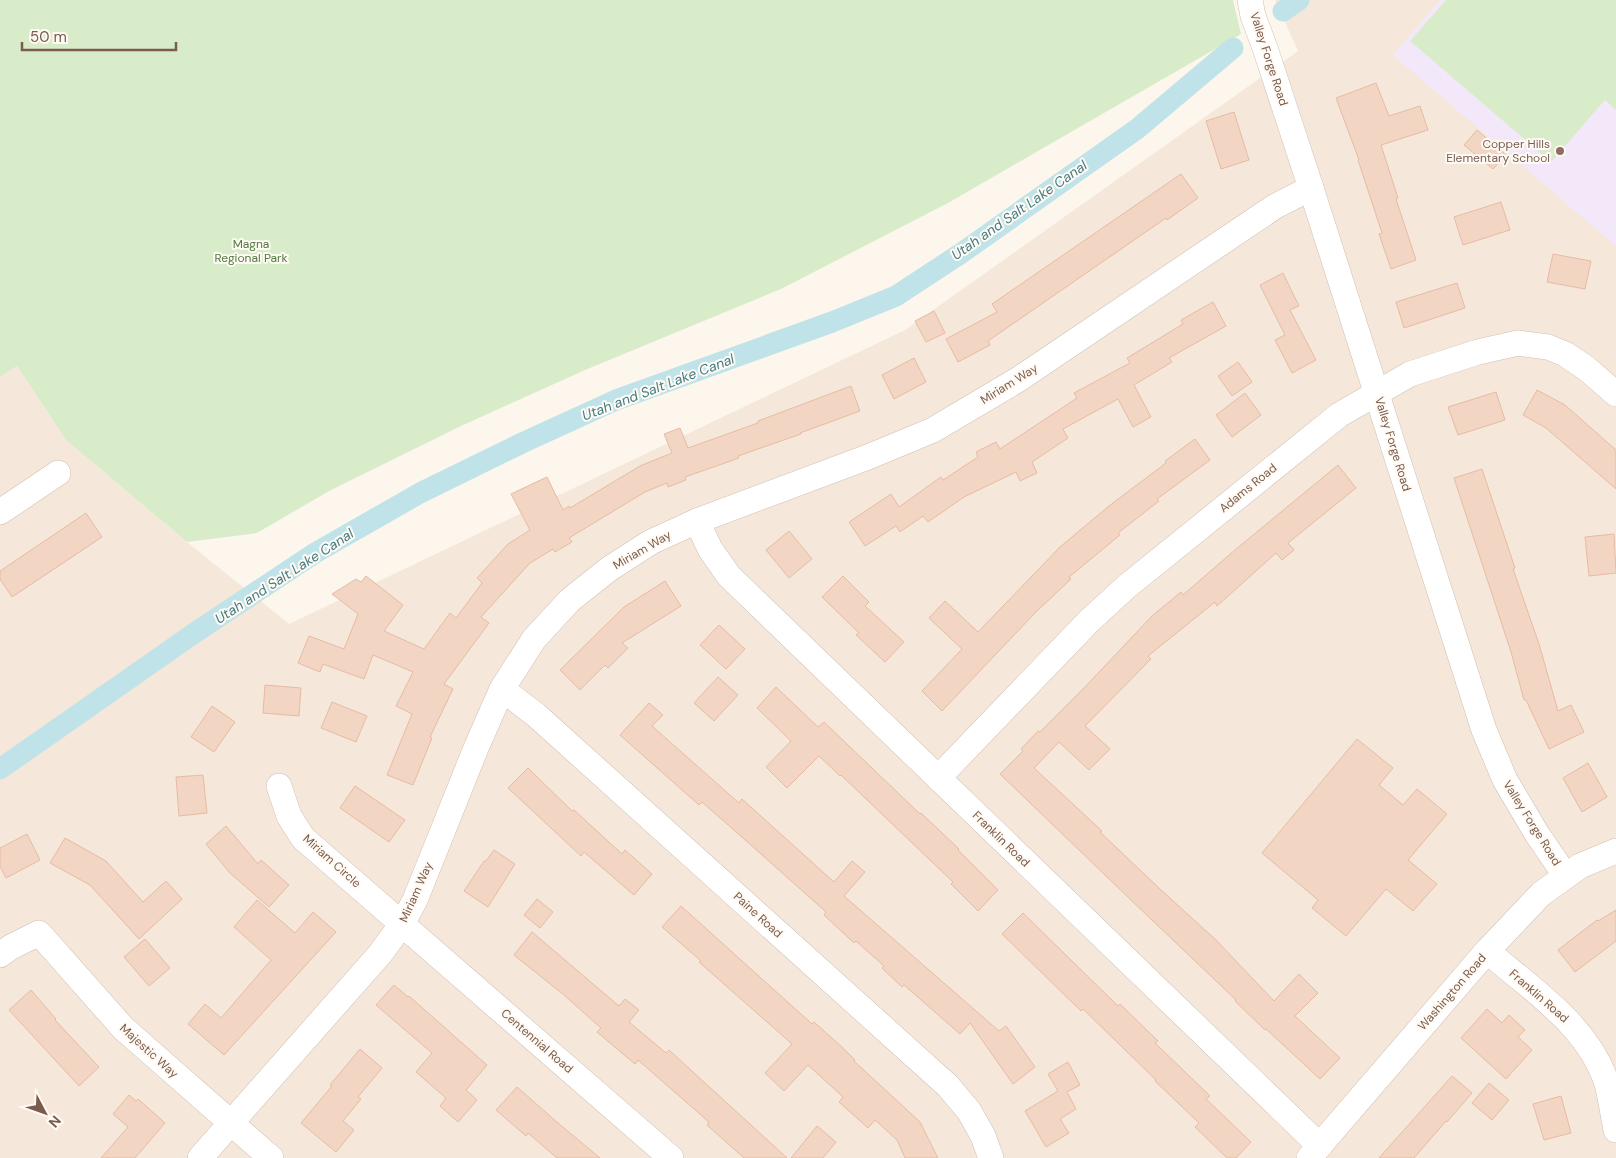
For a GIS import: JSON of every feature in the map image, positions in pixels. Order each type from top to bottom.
[{"type":"street","name":"Valley Forge Road","points":[[1252,8],[1484,730],[1505,780],[1537,834],[1565,875]]},
{"type":"street","name":"Miriam Way","points":[[200,1158],[380,954],[402,924],[415,900],[476,748],[502,690],[534,639],[570,600],[609,569],[652,542],[697,521],[933,430],[1020,379],[1274,207],[1311,188]]},
{"type":"street","name":"Adams Road","points":[[938,778],[1089,621],[1126,587],[1339,415],[1376,393],[1410,374],[1478,352],[1518,343],[1548,347],[1565,354],[1586,368],[1616,394]]},
{"type":"street","points":[[0,512],[58,472]]},
{"type":"street","name":"Franklin Road","points":[[697,521],[710,549],[729,576],[938,778],[1315,1152]]},
{"type":"street","name":"Paine Road","points":[[502,690],[551,728],[948,1086],[969,1111],[983,1136],[991,1158]]},
{"type":"street","name":"Miriam Circle","points":[[278,786],[289,816],[303,838],[402,924]]},
{"type":"street","name":"Washington Road","points":[[1315,1152],[1487,951],[1541,894],[1580,866],[1616,851]]},
{"type":"street","name":"Centennial Road","points":[[402,924],[671,1158]]},
{"type":"street","name":"Majestic Way","points":[[0,955],[11,947],[39,933],[123,1028],[271,1158]]},
{"type":"street","name":"Franklin Road","points":[[1487,951],[1569,1021],[1591,1050],[1606,1084],[1616,1130]]},
{"type":"shaded area","points":[[1275,0],[1616,0],[1616,1158],[0,1158],[0,377],[17,366],[66,440],[187,542],[289,624],[905,330],[1298,51]]},
{"type":"shaded area","name":"Copper Hills Elementary School","points":[[1440,0],[1616,0],[1616,246],[1393,55]]},
{"type":"green space","name":"Magna Regional Park","points":[[0,0],[1233,0],[1241,34],[948,203],[781,289],[585,370],[461,426],[329,491],[257,533],[187,542],[66,440],[17,366],[0,377]]},
{"type":"green space","name":"Copper Hills Elementary School","points":[[1446,0],[1616,0],[1616,110],[1605,100],[1551,162],[1410,41]]},
{"type":"building","points":[[1376,83],[1389,116],[1420,106],[1428,130],[1381,145],[1416,260],[1391,269],[1379,234],[1382,233],[1359,160],[1336,98]]},
{"type":"building","points":[[1234,112],[1249,160],[1221,169],[1206,121]]},
{"type":"building","points":[[1477,130],[1506,155],[1493,169],[1464,145]]},
{"type":"building","points":[[1181,174],[1198,198],[988,341],[990,345],[958,362],[946,339],[997,312],[992,304]]},
{"type":"building","points":[[1501,202],[1510,230],[1463,245],[1454,217]]},
{"type":"building","points":[[1553,254],[1591,261],[1585,289],[1547,282]]},
{"type":"building","points":[[1283,273],[1299,306],[1290,310],[1316,360],[1292,373],[1275,340],[1285,335],[1260,285]]},
{"type":"building","points":[[1457,283],[1465,308],[1404,328],[1396,302]]},
{"type":"building","points":[[1213,302],[1226,326],[1169,358],[1172,362],[1134,385],[1151,417],[1133,427],[1118,399],[1063,429],[1068,438],[1032,462],[1037,473],[1020,481],[1016,472],[964,497],[928,522],[923,516],[900,532],[896,526],[865,546],[849,522],[891,494],[899,507],[941,477],[943,480],[978,457],[976,452],[996,442],[1000,449],[1077,398],[1074,393],[1130,363],[1127,358],[1183,324],[1181,320]]},
{"type":"building","points":[[934,311],[945,333],[926,342],[915,321]]},
{"type":"building","points":[[914,358],[926,382],[894,399],[882,375]]},
{"type":"building","points":[[1238,362],[1252,382],[1232,396],[1218,376]]},
{"type":"building","points":[[851,386],[860,411],[738,456],[739,458],[685,477],[686,480],[668,487],[667,483],[645,492],[569,538],[572,542],[555,552],[553,549],[530,563],[481,617],[489,623],[444,684],[453,689],[430,737],[432,738],[413,785],[387,775],[412,714],[396,706],[413,672],[373,655],[364,679],[323,664],[320,672],[298,663],[309,636],[344,649],[358,614],[332,594],[356,579],[361,582],[366,576],[403,605],[384,631],[424,649],[450,613],[456,618],[482,583],[477,578],[508,544],[530,530],[511,494],[547,477],[563,510],[569,506],[570,508],[640,466],[672,453],[664,434],[680,428],[688,448],[758,423],[758,421]]},
{"type":"building","points":[[1537,390],[1565,405],[1616,450],[1616,489],[1546,428],[1523,415]]},
{"type":"building","points":[[1496,392],[1505,420],[1458,435],[1448,407]]},
{"type":"building","points":[[1245,393],[1261,415],[1232,437],[1216,415]]},
{"type":"building","points":[[1195,439],[1210,460],[1157,499],[1159,501],[1118,533],[1120,535],[1069,577],[1071,579],[1035,613],[942,711],[922,691],[962,649],[929,618],[945,601],[978,632],[1060,547],[1109,506],[1166,463],[1165,461]]},
{"type":"building","points":[[1338,465],[1356,488],[1288,543],[1294,550],[1282,560],[1276,553],[1217,606],[1215,602],[1148,656],[1151,659],[1085,726],[1110,749],[1089,770],[1059,742],[1034,768],[1216,940],[1274,1001],[1299,974],[1318,993],[1295,1016],[1340,1058],[1320,1079],[1265,1030],[1000,774],[1023,751],[1021,749],[1038,731],[1040,732],[1084,688],[1152,616],[1181,592],[1183,595]]},
{"type":"building","points":[[1482,469],[1539,644],[1558,711],[1571,705],[1584,732],[1549,749],[1526,700],[1524,700],[1511,652],[1454,478]]},
{"type":"building","points":[[86,513],[102,537],[12,597],[0,579],[0,571]]},
{"type":"building","points":[[789,531],[812,559],[789,578],[766,550]]},
{"type":"building","points":[[1614,534],[1616,573],[1589,576],[1585,537]]},
{"type":"building","points":[[843,576],[869,602],[865,606],[904,642],[885,662],[856,635],[859,633],[822,597]]},
{"type":"building","points":[[665,581],[681,606],[622,643],[628,648],[608,668],[605,665],[580,690],[560,670],[624,607]]},
{"type":"building","points":[[719,625],[745,649],[726,669],[700,645]]},
{"type":"building","points":[[718,677],[738,695],[714,721],[694,703]]},
{"type":"building","points":[[265,685],[301,688],[299,716],[263,713]]},
{"type":"building","points":[[776,687],[818,727],[824,722],[959,849],[998,890],[978,911],[951,884],[953,882],[819,756],[787,788],[766,767],[791,741],[757,708]]},
{"type":"building","points":[[332,702],[367,716],[356,742],[321,728]]},
{"type":"building","points":[[649,703],[663,715],[652,726],[739,803],[742,799],[834,882],[852,861],[865,872],[844,896],[999,1031],[1006,1026],[1035,1067],[1013,1084],[970,1023],[960,1034],[904,985],[902,987],[882,968],[884,966],[856,941],[854,943],[824,915],[826,912],[702,802],[699,805],[620,735]]},
{"type":"building","points":[[212,706],[235,722],[214,752],[191,737]]},
{"type":"building","points":[[1357,739],[1393,768],[1379,785],[1403,805],[1417,789],[1447,814],[1408,860],[1437,884],[1413,911],[1386,889],[1346,936],[1312,908],[1318,900],[1262,853]]},
{"type":"building","points":[[1588,763],[1607,797],[1582,812],[1563,778]]},
{"type":"building","points":[[528,768],[572,811],[574,810],[622,854],[625,850],[652,874],[634,895],[584,852],[581,856],[508,788]]},
{"type":"building","points":[[203,775],[207,813],[179,816],[176,777]]},
{"type":"building","points":[[355,786],[405,820],[389,842],[340,808]]},
{"type":"building","points":[[226,826],[258,864],[261,860],[289,885],[269,907],[230,873],[206,844]]},
{"type":"building","points":[[27,834],[40,860],[6,878],[0,866],[0,848]]},
{"type":"building","points":[[65,838],[106,861],[143,902],[166,881],[182,899],[139,939],[90,885],[50,863]]},
{"type":"building","points":[[494,850],[515,864],[488,907],[464,891],[484,861]]},
{"type":"building","points":[[537,899],[553,912],[540,928],[524,915]]},
{"type":"building","points":[[257,900],[295,933],[313,912],[336,932],[224,1055],[188,1024],[205,1004],[221,1018],[271,960],[234,927]]},
{"type":"building","points":[[681,906],[812,1024],[814,1022],[843,1048],[854,1061],[920,1122],[938,1158],[905,1158],[897,1140],[875,1120],[868,1128],[839,1102],[843,1097],[808,1065],[784,1091],[765,1073],[792,1044],[662,927]]},
{"type":"building","points":[[1616,910],[1616,941],[1575,972],[1558,950],[1597,920]]},
{"type":"building","points":[[1023,913],[1118,1006],[1120,1004],[1158,1041],[1155,1043],[1210,1096],[1206,1099],[1251,1142],[1236,1158],[1227,1158],[1195,1127],[1199,1123],[1156,1080],[1083,1009],[1081,1011],[1002,934]]},
{"type":"building","points":[[532,932],[619,1006],[625,999],[639,1010],[629,1022],[666,1053],[669,1050],[787,1158],[744,1158],[707,1125],[709,1122],[638,1060],[635,1064],[597,1032],[601,1028],[514,955]]},
{"type":"building","points":[[145,939],[170,968],[149,986],[124,957]]},
{"type":"building","points":[[394,985],[487,1065],[466,1090],[477,1100],[458,1122],[440,1106],[446,1098],[416,1072],[432,1053],[376,1005]]},
{"type":"building","points":[[31,990],[55,1020],[99,1067],[79,1086],[9,1010]]},
{"type":"building","points":[[1487,1009],[1502,1023],[1509,1015],[1525,1030],[1518,1037],[1532,1050],[1506,1079],[1461,1038]]},
{"type":"building","points":[[360,1049],[382,1068],[358,1097],[361,1099],[343,1121],[354,1130],[336,1152],[301,1123]]},
{"type":"building","points":[[1068,1062],[1080,1085],[1067,1092],[1076,1109],[1060,1119],[1069,1133],[1046,1147],[1025,1111],[1058,1091],[1048,1074]]},
{"type":"building","points":[[1452,1076],[1472,1093],[1447,1122],[1414,1158],[1379,1158]]},
{"type":"building","points":[[1489,1083],[1509,1100],[1492,1120],[1472,1103]]},
{"type":"building","points":[[517,1087],[600,1158],[557,1158],[528,1133],[526,1136],[496,1110]]},
{"type":"building","points":[[129,1095],[136,1101],[138,1099],[165,1123],[135,1158],[101,1158],[128,1127],[113,1114]]},
{"type":"building","points":[[1561,1096],[1571,1133],[1544,1140],[1533,1104]]},
{"type":"building","points":[[817,1126],[836,1142],[823,1158],[791,1158]]},
{"type":"waterway","name":"Utah and Salt Lake Canal","points":[[1283,11],[1299,0]]},
{"type":"waterway","name":"Utah and Salt Lake Canal","points":[[0,769],[193,634],[315,553],[420,493],[616,400],[832,322],[896,296],[960,254],[1137,129],[1233,48]]},
{"type":"place","name":"Copper Hills Elementary School","points":[[1560,151]]}]
